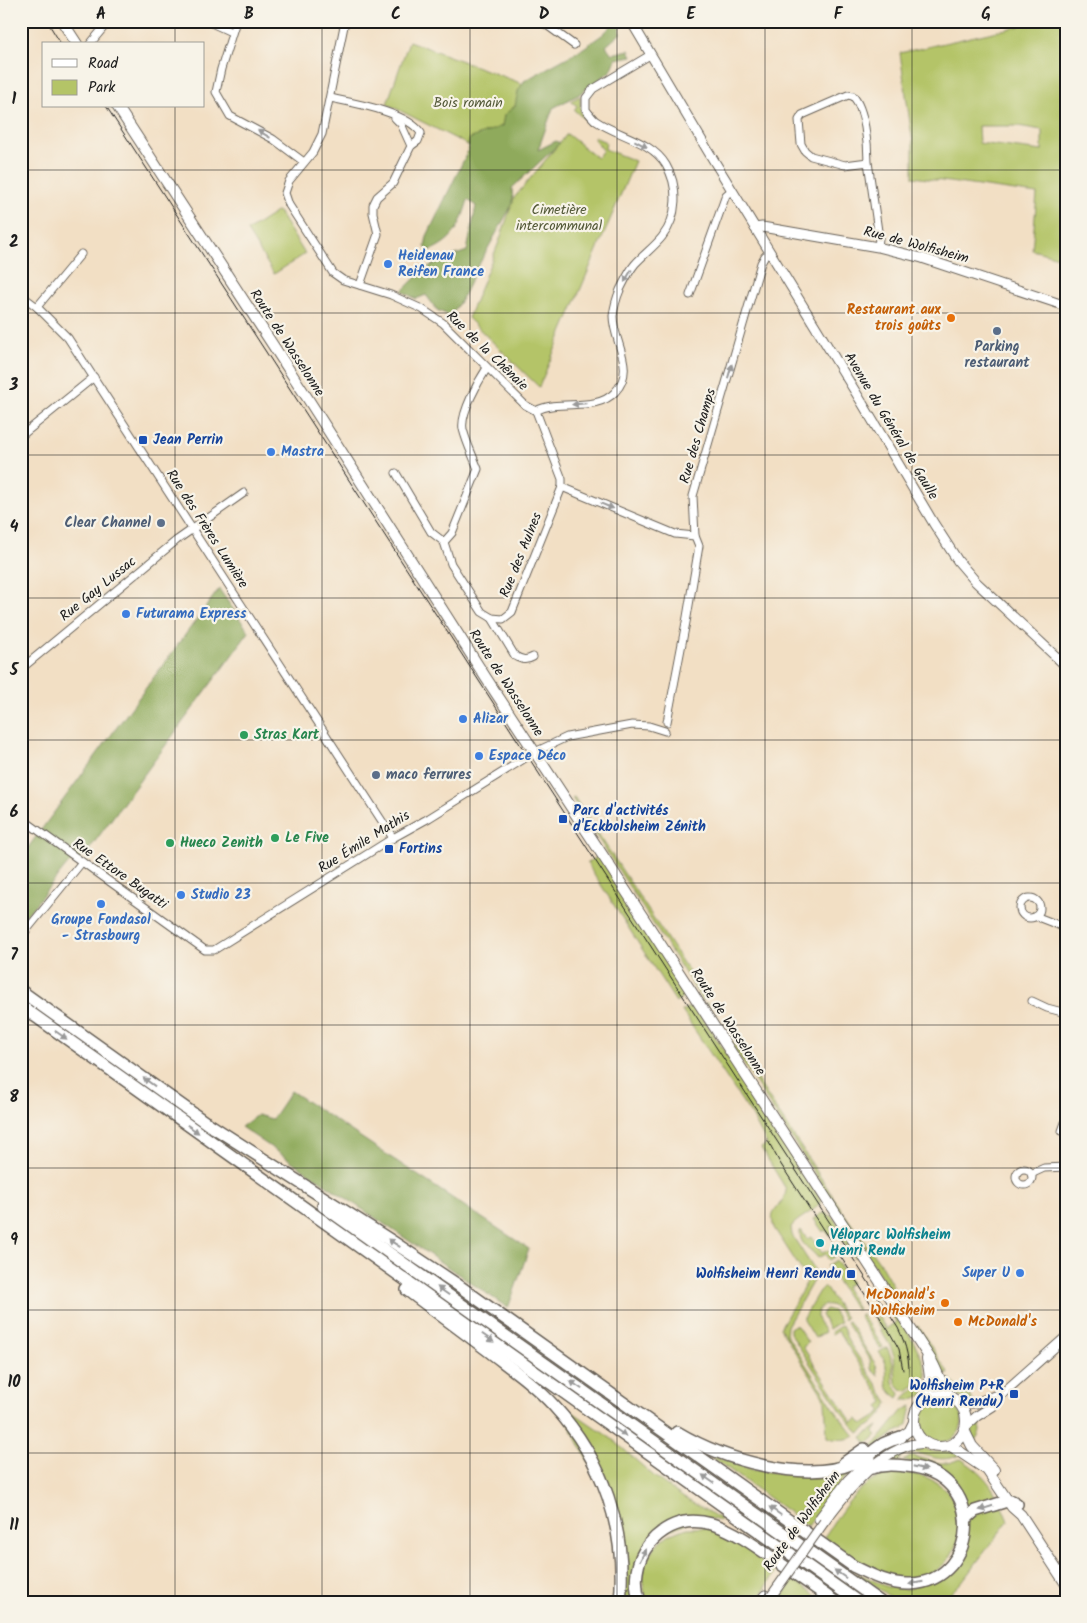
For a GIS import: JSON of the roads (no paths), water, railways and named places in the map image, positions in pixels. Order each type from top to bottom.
[{"type":"highway","points":[[21,991],[880,1602]]},
{"type":"highway","points":[[21,1006],[858,1602]]},
{"type":"highway","points":[[207,1123],[394,1242],[521,1329],[853,1566],[869,1575],[900,1584],[910,1584],[931,1579],[942,1573],[958,1556],[965,1536],[966,1519],[964,1509],[955,1490],[934,1473],[914,1466],[887,1465],[872,1468]]},
{"type":"highway","points":[[320,1218],[381,1271],[526,1380],[540,1392],[574,1429],[600,1474],[617,1526],[622,1564],[620,1602]]},
{"type":"highway","points":[[521,1329],[665,1425],[707,1449],[757,1465],[797,1470],[838,1469],[864,1459],[884,1444],[901,1437]]},
{"type":"highway","points":[[838,1469],[849,1458],[864,1449]]},
{"type":"highway","points":[[600,1474],[616,1546],[616,1602]]},
{"type":"highway","points":[[966,1519],[975,1511],[1015,1507]]},
{"type":"highway","points":[[640,1602],[636,1577],[637,1568],[645,1549],[659,1534],[667,1529],[688,1523],[702,1522],[715,1524],[743,1537],[835,1602]]},
{"type":"main road","points":[[62,21],[76,42]]},
{"type":"main road","name":"Avenue du Général de Gaulle","points":[[631,21],[929,517],[958,561],[976,582],[1066,666]]},
{"type":"main road","name":"Route de Wasselonne","points":[[118,108],[937,1370],[943,1387],[955,1400]]},
{"type":"main road","name":"Rue de Wolfisheim","points":[[755,228],[762,227],[878,247],[922,258],[1066,306]]},
{"type":"main road","points":[[923,1349],[930,1372],[929,1390],[926,1399],[916,1411],[914,1421],[916,1431],[925,1443],[936,1447],[951,1446],[959,1440],[977,1416],[993,1406],[1003,1393],[1066,1337]]},
{"type":"main road","points":[[926,1399],[936,1395],[976,1403],[1003,1393]]},
{"type":"main road","points":[[955,1400],[966,1416],[966,1429],[972,1446],[997,1474],[1015,1507]]},
{"type":"main road","name":"Route de Wolfisheim","points":[[765,1599],[821,1521],[842,1487],[856,1471],[909,1431],[914,1421]]},
{"type":"main road","name":"Route de Wolfisheim","points":[[821,1521],[872,1468],[901,1448],[912,1444],[925,1443]]},
{"type":"main road","points":[[951,1446],[987,1470],[1015,1507],[1066,1584]]},
{"type":"street","points":[[92,42],[109,21]]},
{"type":"street","points":[[207,21],[231,32]]},
{"type":"street","points":[[236,21],[231,32],[216,92],[230,116],[273,139],[304,162]]},
{"type":"street","name":"Rue de la Chênaie","points":[[345,21],[322,134],[313,152],[289,181],[286,192],[289,205],[333,273],[343,280],[391,295],[422,309],[443,323],[525,405],[536,411]]},
{"type":"street","points":[[541,21],[574,45]]},
{"type":"street","points":[[650,55],[593,89],[586,98],[586,110],[598,121],[650,149],[666,164],[674,183],[675,205],[670,225],[662,237],[634,265],[619,291],[613,316],[616,335],[625,364],[624,377],[610,398],[595,402],[544,406],[536,411],[562,479],[562,487],[675,534],[695,536]]},
{"type":"street","points":[[868,162],[845,165],[812,156],[805,151],[801,144],[799,120],[802,115],[848,95],[853,96],[857,100],[864,123],[879,238],[878,247]]},
{"type":"street","points":[[330,98],[373,107],[416,126],[421,132],[418,141],[410,146],[394,183],[377,197],[373,206],[378,234],[360,285]]},
{"type":"street","points":[[392,115],[401,124],[410,146]]},
{"type":"street","points":[[690,295],[726,195],[732,190]]},
{"type":"street","name":"Rue des Champs","points":[[667,722],[699,546],[695,536],[693,496],[761,263],[765,256],[770,253]]},
{"type":"street","points":[[37,307],[81,254]]},
{"type":"street","name":"Rue des Frères Lumière","points":[[21,295],[37,307],[68,338],[393,838]]},
{"type":"street","points":[[444,542],[452,533],[478,469],[463,428],[463,418],[480,378],[487,368]]},
{"type":"street","points":[[21,436],[94,377]]},
{"type":"street","points":[[396,473],[431,532],[444,542],[450,564],[482,612],[492,618],[516,656],[527,660],[533,657]]},
{"type":"street","name":"Rue des Aulnes","points":[[492,618],[504,619],[512,612],[562,487]]},
{"type":"street","name":"Rue Gay Lussac","points":[[21,669],[192,528],[244,493]]},
{"type":"street","name":"Rue Émile Mathis","points":[[205,950],[214,950],[535,752],[567,737],[632,725],[649,726],[665,731]]},
{"type":"street","name":"Rue Ettore Bugatti","points":[[21,818],[205,950]]},
{"type":"street","points":[[21,937],[82,862]]},
{"type":"street","points":[[1035,916],[1066,928]]},
{"type":"street","points":[[1032,1000],[1047,1008],[1066,1013]]},
{"type":"street","points":[[1062,1131],[1066,1120]]},
{"type":"street","points":[[1031,1174],[1044,1168],[1066,1167]]},
{"type":"tram line","points":[[47,21],[60,42]]},
{"type":"tram line","points":[[107,108],[898,1328],[907,1354],[909,1382]]},
{"type":"tram line","points":[[767,1139],[780,1163],[890,1333],[899,1349],[903,1370]]},
{"type":"place","name":"Heidenau Reifen France","points":[[388,264]]},
{"type":"place","name":"Restaurant aux trois goûts","points":[[951,318]]},
{"type":"place","name":"Parking restaurant","points":[[997,331]]},
{"type":"place","name":"Jean Perrin","points":[[143,440]]},
{"type":"place","name":"Mastra","points":[[271,452]]},
{"type":"place","name":"Clear Channel","points":[[161,523]]},
{"type":"place","name":"Futurama Express","points":[[126,614]]},
{"type":"place","name":"Alizar","points":[[463,719]]},
{"type":"place","name":"Stras Kart","points":[[244,735]]},
{"type":"place","name":"Espace Déco","points":[[479,756]]},
{"type":"place","name":"maco ferrures","points":[[376,775]]},
{"type":"place","name":"Parc d'activités d'Eckbolsheim Zénith","points":[[563,819]]},
{"type":"place","name":"Le Five","points":[[275,838]]},
{"type":"place","name":"Hueco Zenith","points":[[170,843]]},
{"type":"place","name":"Fortins","points":[[389,849]]},
{"type":"place","name":"Studio 23","points":[[181,895]]},
{"type":"place","name":"Groupe Fondasol - Strasbourg","points":[[101,904]]},
{"type":"place","name":"Véloparc Wolfisheim Henri Rendu","points":[[820,1243]]},
{"type":"place","name":"Super U","points":[[1020,1273]]},
{"type":"place","name":"Wolfisheim Henri Rendu","points":[[851,1274]]},
{"type":"place","name":"McDonald's Wolfisheim","points":[[945,1303]]},
{"type":"place","name":"McDonald's","points":[[958,1322]]},
{"type":"place","name":"Wolfisheim P+R (Henri Rendu)","points":[[1014,1394]]},
{"type":"park label","name":"Bois romain","points":[[468,103]]},
{"type":"park label","name":"Cimetière intercommunal","points":[[559,218]]}]
